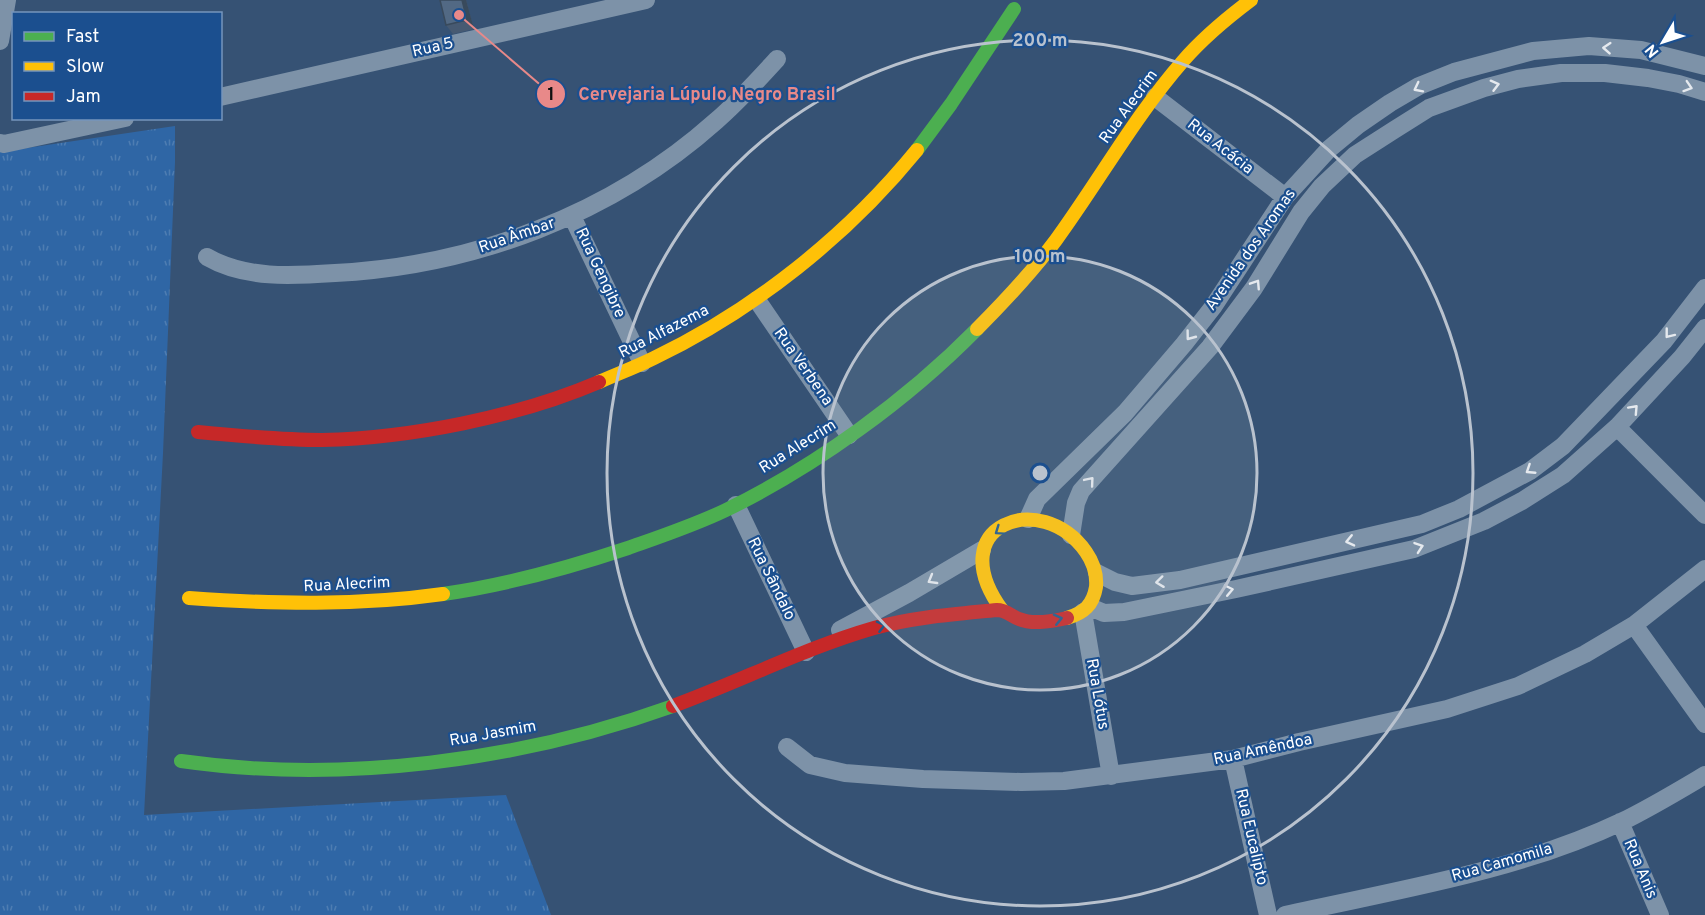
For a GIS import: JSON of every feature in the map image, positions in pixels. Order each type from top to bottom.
[{"type":"street","points":[[0,41],[7,0]]},
{"type":"street","name":"Rua 5","points":[[222,97],[646,0]]},
{"type":"street","name":"Rua Alecrim","points":[[189,598],[257,604],[316,604],[384,601],[438,595],[555,572],[672,533],[736,505],[849,435],[957,348],[998,308],[1036,265],[1065,227],[1155,97],[1184,60],[1221,23],[1251,0]]},
{"type":"street","name":"Rua Alfazema","points":[[198,432],[278,439],[339,439],[459,425],[513,413],[595,385],[696,337],[757,300],[843,230],[911,158],[951,104],[1014,9]]},
{"type":"street","name":"Avenida dos Aromas","points":[[1028,519],[1037,499],[1125,413],[1184,344],[1213,307],[1285,197],[1329,149],[1390,103],[1419,86],[1454,72],[1533,51],[1589,46],[1641,50],[1705,66]]},
{"type":"street","name":"Rua Âmbar","points":[[207,257],[222,265],[248,272],[292,276],[397,268],[448,258],[491,246],[572,216],[649,172],[679,151],[723,114],[777,59]]},
{"type":"street","name":"Avenida dos Aromas","points":[[1071,535],[1076,503],[1081,491],[1210,347],[1254,288],[1301,212],[1322,186],[1356,155],[1429,108],[1518,79],[1561,73],[1605,73],[1658,80],[1705,92]]},
{"type":"street","name":"Rua Acácia","points":[[1155,97],[1285,197]]},
{"type":"street","points":[[0,143],[65,132],[116,120]]},
{"type":"street","name":"Rua Gengibre","points":[[572,216],[642,363]]},
{"type":"street","points":[[1705,288],[1664,341],[1563,446],[1530,471],[1459,509],[1422,524],[1180,580],[1132,586],[1115,582],[1097,573],[1071,535],[1058,526],[1044,520],[1028,519],[1013,522],[999,529],[987,539],[982,550],[982,569],[986,583],[1002,610],[1022,620],[1051,621],[1087,609],[1124,612],[1414,549],[1484,521],[1522,501],[1563,475],[1617,428],[1682,357],[1705,328]]},
{"type":"street","name":"Rua Verbena","points":[[757,300],[849,435]]},
{"type":"street","points":[[1617,428],[1705,515]]},
{"type":"street","name":"Rua Sândalo","points":[[736,505],[803,652]]},
{"type":"street","points":[[803,652],[982,550]]},
{"type":"street","name":"Rua Amêndoa","points":[[787,747],[810,765],[845,773],[923,779],[1021,782],[1064,781],[1111,776],[1233,759],[1447,709],[1518,686],[1553,670],[1634,625],[1705,569]]},
{"type":"street","points":[[1087,609],[1096,588],[1097,573]]},
{"type":"street","name":"Rua Lótus","points":[[1087,609],[1111,776]]},
{"type":"street","name":"Rua Jasmim","points":[[181,761],[220,768],[338,771],[478,756],[615,725],[732,683],[803,652],[865,630],[892,624],[1002,610]]},
{"type":"street","points":[[1634,625],[1705,724]]},
{"type":"street","name":"Rua Eucalipto","points":[[1233,759],[1268,915]]},
{"type":"street","name":"Rua Camomila","points":[[1286,915],[1482,871],[1544,852],[1620,822],[1705,775]]},
{"type":"street","name":"Rua Anis","points":[[1620,822],[1659,915]]},
{"type":"green space","points":[[175,126],[163,453],[144,815],[506,795],[551,915],[0,915],[0,152]]},
{"type":"building","points":[[440,0],[462,0],[467,20],[446,25]]},
{"type":"traffic: fast","points":[[917,150],[951,104],[1014,9]]},
{"type":"traffic: fast","points":[[443,594],[513,581],[583,562],[666,535],[726,510],[760,493],[859,430],[921,381],[977,329]]},
{"type":"traffic: fast","points":[[181,761],[304,770],[430,763],[493,754],[554,741],[615,725],[673,706]]},
{"type":"traffic: slow","points":[[977,329],[1018,286],[1056,240],[1133,126],[1183,61],[1199,44],[1251,0]]},
{"type":"traffic: slow","points":[[599,382],[691,339],[763,294],[829,241],[890,182],[917,150]]},
{"type":"traffic: slow","points":[[1002,610],[986,580],[983,556],[989,537],[1004,525],[1023,520],[1045,522],[1067,533],[1086,552],[1093,564],[1095,593],[1083,611],[1067,618]]},
{"type":"traffic: slow","points":[[189,598],[316,603],[379,601],[443,594]]},
{"type":"traffic: jam","points":[[198,432],[306,440],[391,435],[499,415],[534,406],[599,382]]},
{"type":"traffic: jam","points":[[673,706],[823,645],[889,624],[936,616],[997,610],[1030,622],[1067,618]]},
{"type":"place","name":"Cervejaria Lúpulo Negro Brasil","points":[[459,15]]}]
